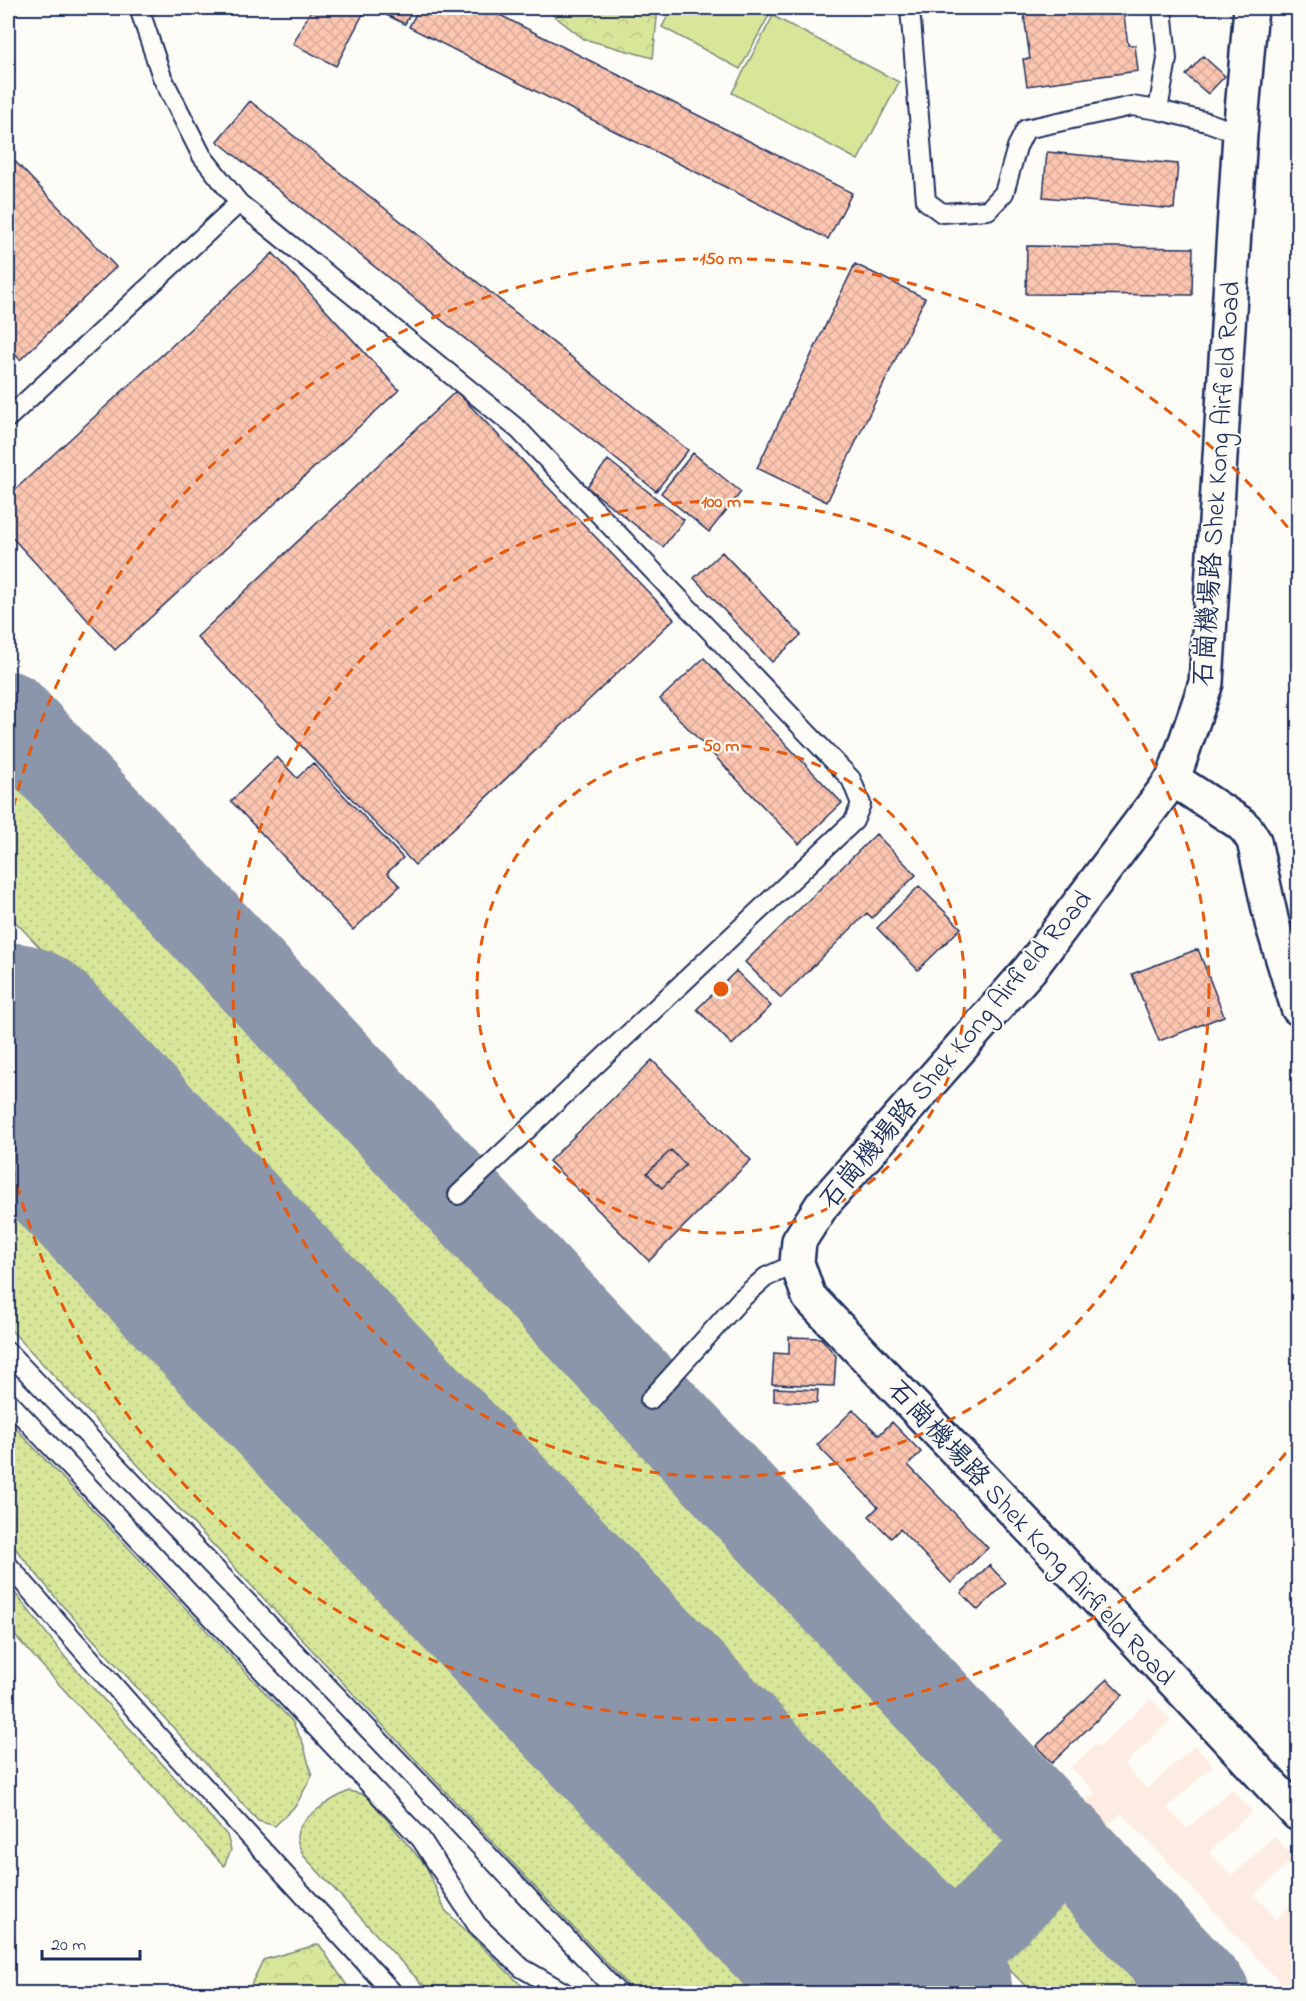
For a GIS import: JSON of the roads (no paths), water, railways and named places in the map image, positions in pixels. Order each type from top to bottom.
[{"type":"street","name":"石崗機場路 Shek Kong Airfield Road","points":[[1251,8],[1240,134],[1206,683],[1173,779],[1030,969],[822,1205],[799,1241],[797,1263],[808,1297],[1058,1557],[1299,1815]]},
{"type":"street","points":[[1173,779],[1239,823],[1247,830],[1254,842],[1272,922],[1299,1008]]},
{"type":"lane","points":[[139,8],[162,77],[201,156],[239,203],[519,430],[851,779],[861,804],[854,821],[458,1195]]},
{"type":"lane","points":[[910,8],[926,201],[942,213],[988,210],[1004,193],[1017,147],[1026,129],[1132,106],[1207,122],[1240,134]]},
{"type":"lane","points":[[1158,110],[1167,59],[1162,8]]},
{"type":"lane","points":[[8,418],[239,203]]},
{"type":"lane","points":[[650,1400],[741,1299],[766,1277],[797,1263]]},
{"type":"lane","points":[[8,1352],[619,1994]]},
{"type":"lane","points":[[8,1401],[421,1839],[477,1925],[522,1968],[567,1994]]},
{"type":"lane","points":[[8,1564],[167,1746],[394,1994]]}]
